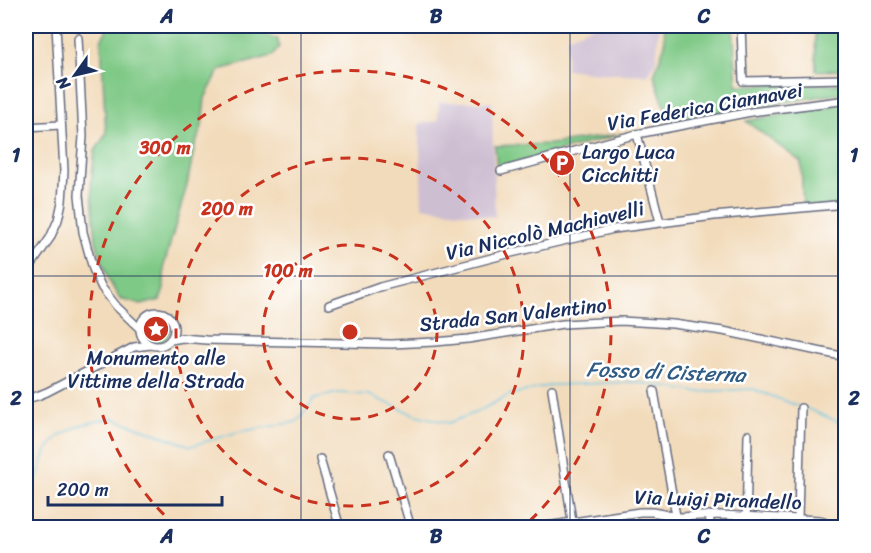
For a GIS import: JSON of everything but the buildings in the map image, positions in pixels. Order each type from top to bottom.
[{"type":"street","points":[[26,273],[44,248],[56,225],[62,205],[64,180],[56,26]]},
{"type":"street","points":[[741,26],[743,81],[846,78]]},
{"type":"street","points":[[78,38],[83,136],[80,202],[89,258],[108,297],[140,332],[146,343],[151,345]]},
{"type":"street","name":"Via Federica Ciannavei","points":[[501,171],[637,134],[751,112],[840,101],[846,98]]},
{"type":"street","points":[[26,127],[61,125]]},
{"type":"street","points":[[637,134],[660,222]]},
{"type":"street","name":"Via Niccolò Machiavelli","points":[[329,305],[380,287],[614,229],[660,222],[846,204]]},
{"type":"street","points":[[127,318],[143,318],[152,312],[163,312],[171,319],[174,329],[182,338]]},
{"type":"street","points":[[134,347],[143,318]]},
{"type":"street","name":"Strada San Valentino","points":[[171,340],[182,338],[409,344],[463,340],[568,323],[627,321],[723,331],[846,357]]},
{"type":"street","points":[[26,399],[47,392],[134,347],[162,346],[171,340],[174,329]]},
{"type":"street","points":[[552,389],[572,521]]},
{"type":"street","points":[[654,391],[676,516]]},
{"type":"street","points":[[798,518],[801,408]]},
{"type":"street","points":[[746,528],[748,435]]},
{"type":"street","points":[[389,454],[411,528]]},
{"type":"street","points":[[320,459],[340,528]]},
{"type":"street","name":"Via Luigi Pirandello","points":[[533,528],[640,512],[676,516],[746,516],[822,520],[827,528]]},
{"type":"street","points":[[709,515],[711,528]]},
{"type":"shaded area","points":[[594,26],[659,26],[656,61],[648,75],[566,69],[567,37]]},
{"type":"shaded area","points":[[439,102],[492,102],[495,217],[422,207],[419,124],[438,121]]},
{"type":"green space","points":[[109,26],[243,26],[278,39],[279,48],[272,56],[223,69],[218,73],[205,98],[202,126],[164,265],[164,289],[160,300],[141,305],[120,299],[109,281],[96,242],[91,181],[95,151],[106,134],[101,40]]},
{"type":"green space","points":[[664,26],[733,26],[737,85],[841,84],[842,93],[669,120],[654,75],[665,44]]},
{"type":"green space","points":[[815,26],[845,26],[845,70],[816,71]]},
{"type":"green space","points":[[845,103],[845,204],[803,208],[801,162],[746,121]]},
{"type":"green space","points":[[622,134],[497,168],[495,146],[551,144]]},
{"type":"green space","points":[[156,315],[166,319],[170,329],[166,339],[156,343],[146,339],[142,329],[146,319]]},
{"type":"waterway","name":"Fosso di Cisterna","points":[[26,511],[46,451],[58,437],[80,425],[112,418],[191,446],[238,432],[296,422],[315,398],[338,393],[369,395],[413,414],[449,423],[477,412],[509,395],[553,385],[635,382],[696,392],[753,389],[798,406]]},
{"type":"waterway","name":"Fosso di Cisterna","points":[[803,407],[846,425]]},
{"type":"tunnel","points":[[78,26],[78,38]]},
{"type":"place","name":"Largo Luca Cicchitti","points":[[562,163]]},
{"type":"place","name":"Monumento alle Vittime della Strada","points":[[156,329]]}]
